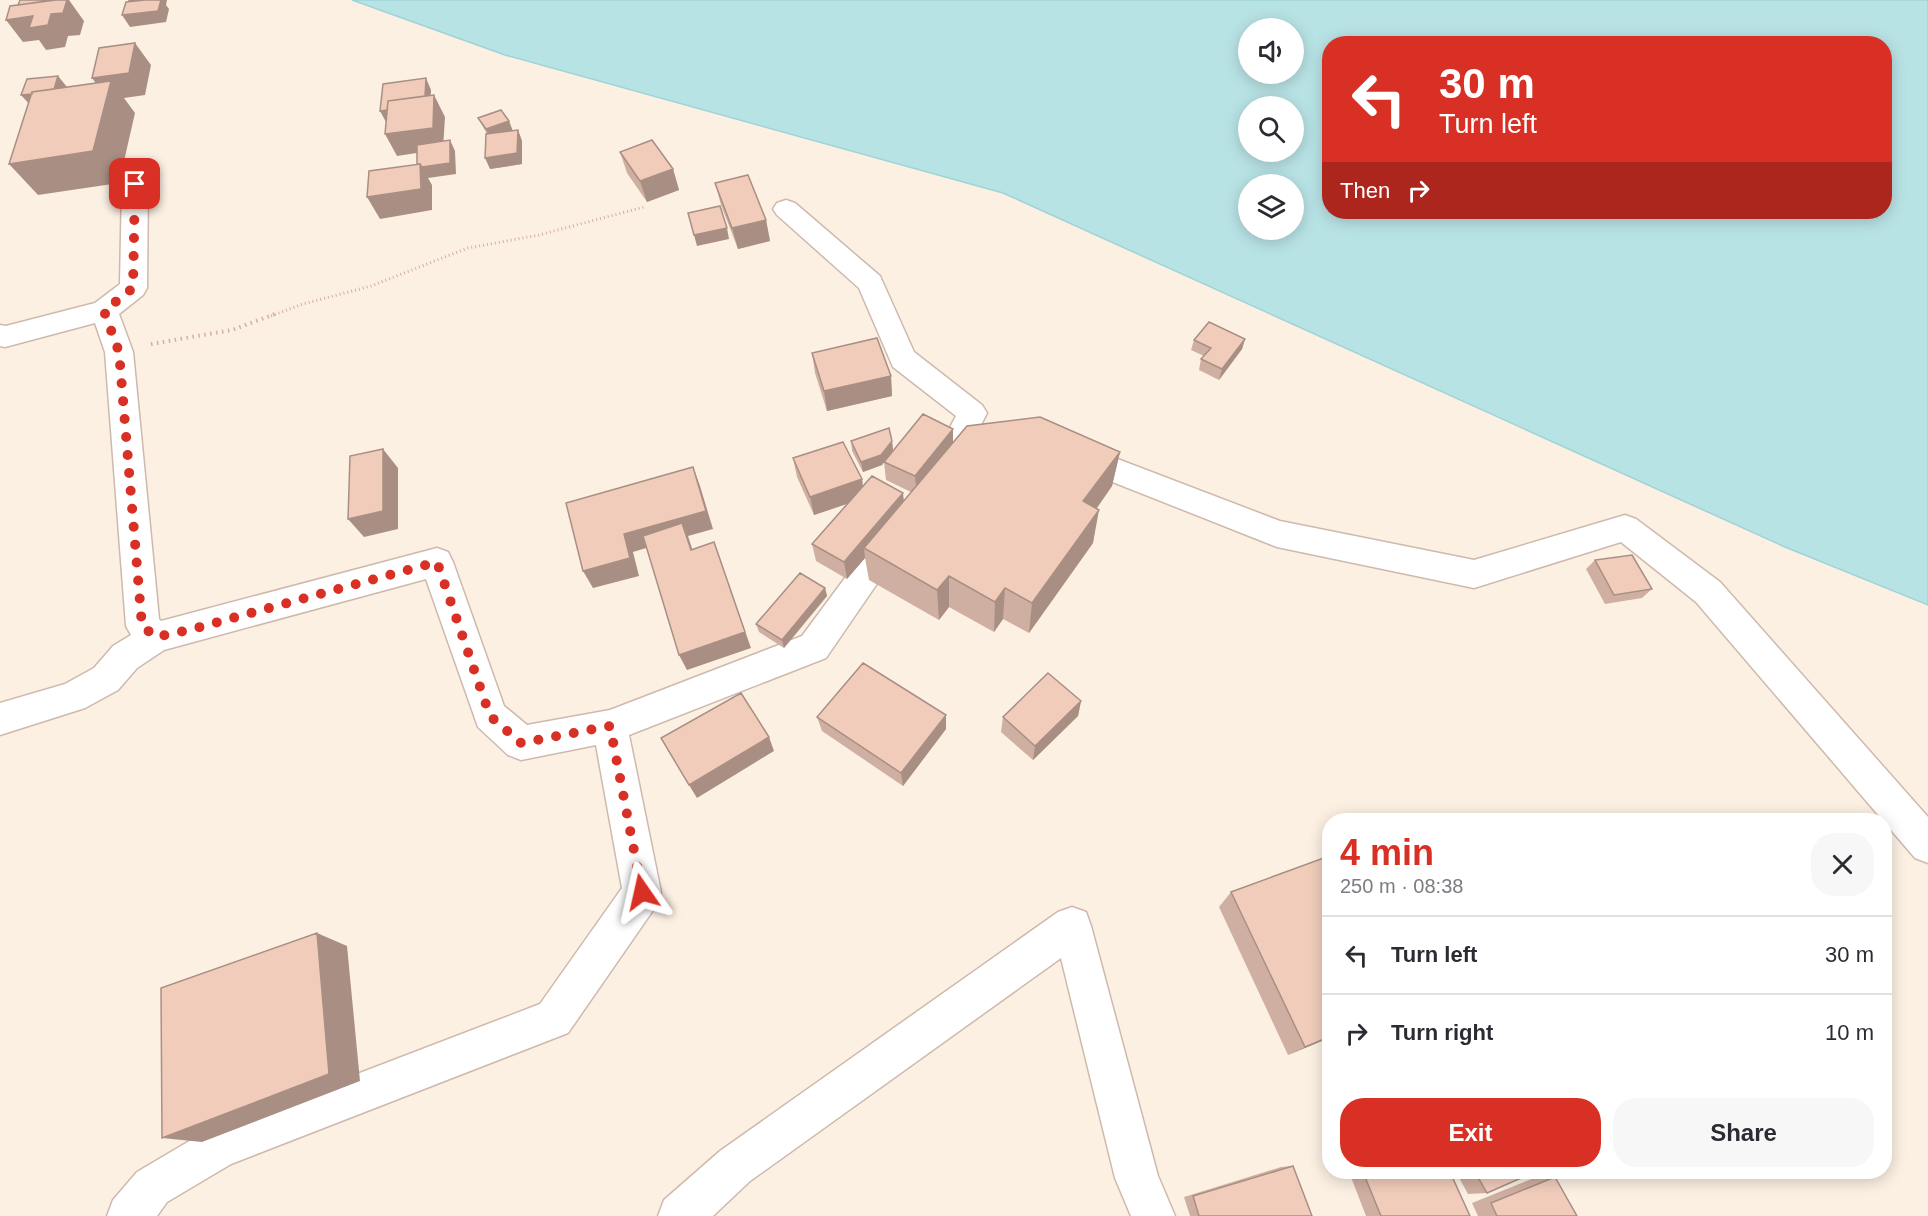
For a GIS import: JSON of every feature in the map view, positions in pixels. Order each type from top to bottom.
[{"type":"street","points":[[0,335],[5,337],[104,311],[133,288],[135,184]]},
{"type":"street","points":[[786,209],[870,283],[903,359],[972,412],[947,461],[927,489]]},
{"type":"street","points":[[104,311],[119,352],[142,626],[156,637]]},
{"type":"street","points":[[1047,444],[1277,534],[1474,574],[1625,528],[1708,592],[1928,845]]},
{"type":"street","points":[[947,461],[980,455]]},
{"type":"street","points":[[0,719],[73,697],[106,678],[125,657],[156,637],[437,562],[490,716],[521,743],[610,726],[814,647],[907,517]]},
{"type":"street","points":[[129,1216],[152,1187],[218,1148],[554,1019],[642,892],[610,726]]},
{"type":"street","points":[[680,1216],[735,1166],[1071,926],[1137,1178],[1153,1216]]},
{"type":"path","points":[[119,352],[169,340],[232,330],[303,304],[371,286],[468,248],[497,240],[539,235],[644,207]]},
{"type":"water","points":[[352,0],[1928,0],[1928,605],[1785,547],[1003,193],[505,55]]},
{"type":"building","points":[[20,0],[53,0],[18,5]]},
{"type":"building","points":[[67,0],[63,13],[51,14],[48,25],[29,28],[33,16],[6,20],[10,6]]},
{"type":"building","points":[[161,0],[158,11],[122,15],[126,2]]},
{"type":"building","points":[[135,43],[129,73],[92,78],[99,48]]},
{"type":"building","points":[[58,76],[54,89],[21,95],[27,79]]},
{"type":"building","points":[[426,78],[425,96],[388,101],[387,110],[380,111],[383,84]]},
{"type":"building","points":[[111,81],[93,151],[9,164],[32,92]]},
{"type":"building","points":[[434,95],[433,128],[385,134],[388,101]]},
{"type":"building","points":[[501,110],[509,121],[486,129],[478,118]]},
{"type":"building","points":[[518,130],[517,153],[485,158],[486,134]]},
{"type":"building","points":[[450,140],[450,163],[422,167],[417,164],[417,145]]},
{"type":"building","points":[[652,140],[673,169],[640,181],[620,152]]},
{"type":"building","points":[[420,164],[421,189],[367,197],[369,171]]},
{"type":"building","points":[[748,175],[766,220],[732,228],[715,183]]},
{"type":"building","points":[[720,206],[727,228],[694,235],[688,213]]},
{"type":"building","points":[[1209,322],[1245,339],[1222,369],[1201,359],[1211,348],[1194,340]]},
{"type":"building","points":[[877,338],[891,376],[824,391],[812,353]]},
{"type":"building","points":[[923,414],[953,429],[915,476],[884,462]]},
{"type":"building","points":[[1040,417],[1120,452],[1083,501],[1099,510],[1032,603],[1005,588],[995,602],[949,576],[937,590],[864,548],[967,426]]},
{"type":"building","points":[[889,428],[892,441],[881,455],[861,462],[851,441]]},
{"type":"building","points":[[843,442],[862,479],[810,497],[793,458]]},
{"type":"building","points":[[383,449],[383,511],[348,519],[350,456]]},
{"type":"building","points":[[693,467],[706,511],[624,534],[630,558],[583,571],[566,503]]},
{"type":"building","points":[[872,476],[903,493],[844,562],[812,544]]},
{"type":"building","points":[[682,523],[691,550],[714,542],[745,632],[679,655],[643,536]]},
{"type":"building","points":[[1632,555],[1652,589],[1614,595],[1595,560]]},
{"type":"building","points":[[800,573],[825,588],[782,640],[756,624]]},
{"type":"building","points":[[863,663],[946,715],[901,773],[817,717]]},
{"type":"building","points":[[1048,673],[1081,701],[1035,746],[1003,717]]},
{"type":"building","points":[[741,693],[769,737],[689,785],[661,738]]},
{"type":"building","points":[[1322,859],[1322,1040],[1305,1047],[1231,892]]},
{"type":"building","points":[[317,933],[329,1074],[162,1138],[161,988]]},
{"type":"building","points":[[1293,1166],[1312,1216],[1199,1216],[1193,1196]]},
{"type":"building","points":[[1366,1179],[1453,1179],[1470,1216],[1381,1216]]},
{"type":"building","points":[[1479,1179],[1519,1179],[1487,1193]]},
{"type":"building","points":[[1550,1179],[1556,1179],[1577,1216],[1497,1216],[1491,1203]]},
{"type":"route","points":[[135,184],[133,288],[104,311],[119,352],[142,626],[156,637],[189,630],[437,562],[490,716],[521,743],[610,726],[642,892]]}]
